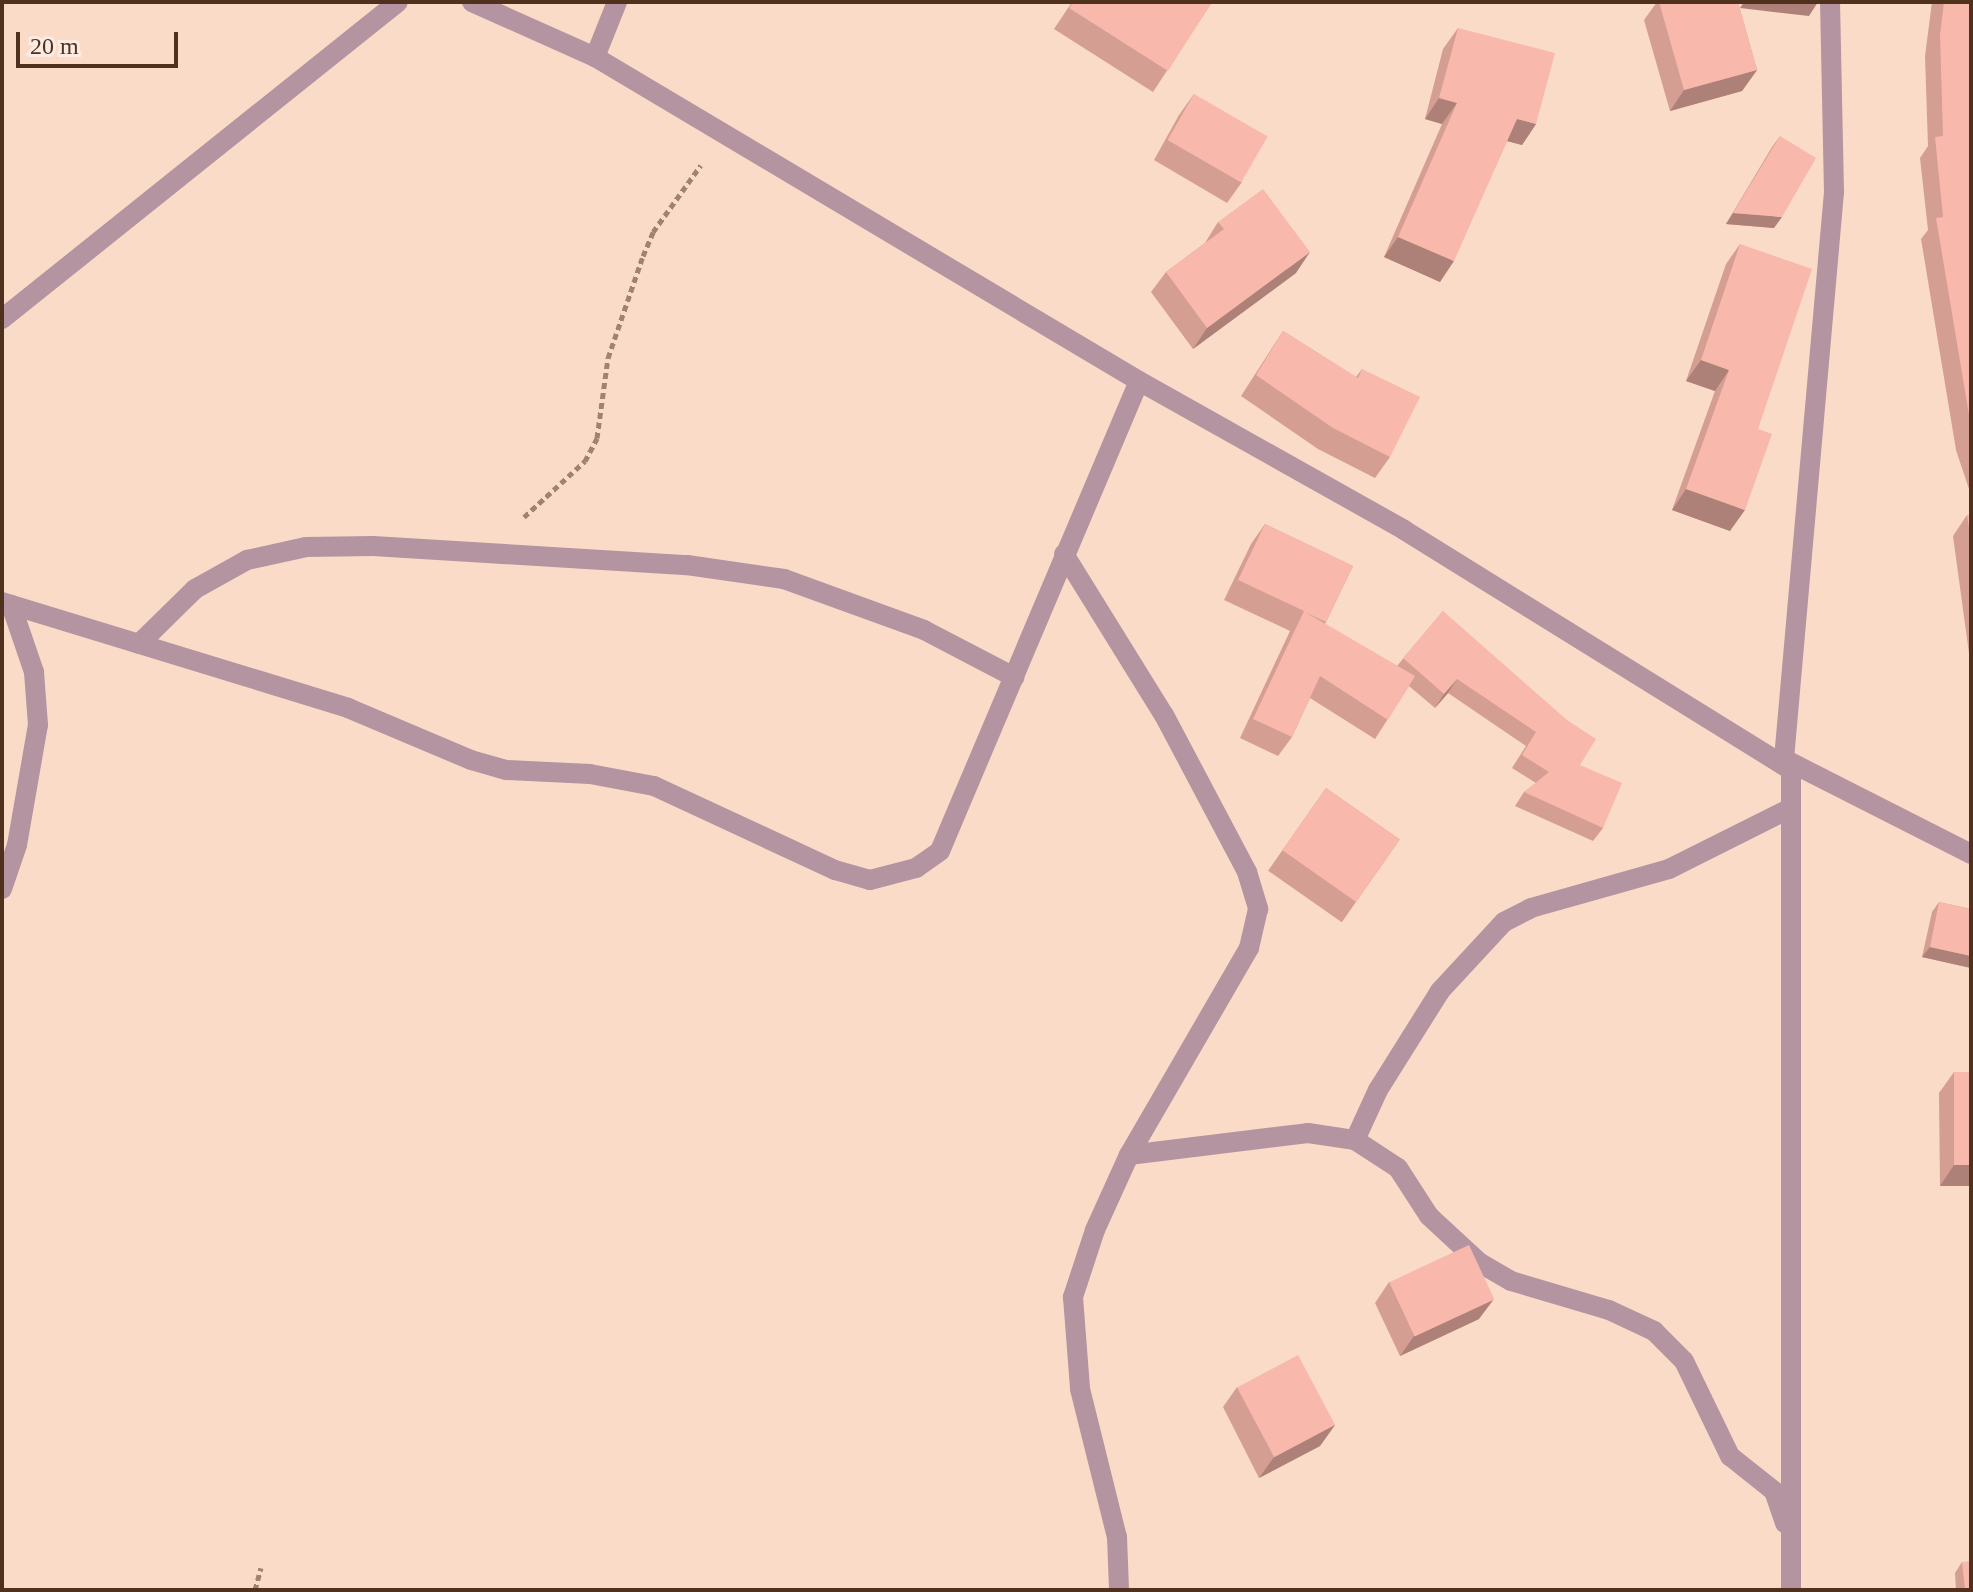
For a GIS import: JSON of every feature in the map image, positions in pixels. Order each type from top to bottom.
[{"type":"street","points":[[2,319],[398,2]]},
{"type":"street","points":[[472,2],[595,57],[1139,381],[1404,530],[1787,764],[1971,854]]},
{"type":"street","points":[[595,57],[617,2]]},
{"type":"street","points":[[1791,1590],[1791,808],[1787,764],[1834,192],[1830,2]]},
{"type":"street","points":[[7,604],[348,708],[506,770],[590,774],[654,786],[835,870],[870,880],[916,868],[940,851],[1139,381]]},
{"type":"street","points":[[139,644],[195,589],[247,560],[306,547],[480,553],[687,565],[784,579],[924,630],[1014,677]]},
{"type":"street","points":[[1064,554],[1164,715],[1247,872],[1258,909],[1249,948],[1129,1155],[1095,1230],[1073,1297],[1080,1389],[1117,1537],[1119,1590]]},
{"type":"street","points":[[2,889],[17,845],[38,725],[34,672],[7,604]]},
{"type":"street","points":[[1355,1140],[1378,1090],[1440,991],[1504,922],[1531,908],[1669,869],[1791,808]]},
{"type":"street","points":[[1129,1155],[1308,1133],[1355,1140],[1398,1168],[1429,1216],[1480,1263],[1511,1281],[1609,1310],[1654,1331],[1684,1361],[1730,1456],[1774,1491],[1791,1542]]},
{"type":"path","points":[[480,553],[585,461],[597,438],[608,358],[643,256],[666,212],[725,132]]},
{"type":"path","points":[[255,1590],[261,1568]]},
{"type":"building","points":[[1073,2],[1212,2],[1168,71],[1069,8]]},
{"type":"building","points":[[1659,2],[1738,2],[1757,70],[1684,90]]},
{"type":"building","points":[[1944,2],[1971,2],[1971,427],[1936,218],[1943,217],[1935,137],[1943,136],[1940,35]]},
{"type":"building","points":[[1458,28],[1555,53],[1536,124],[1517,119],[1454,261],[1398,237],[1457,103],[1439,98]]},
{"type":"building","points":[[1194,94],[1268,136],[1241,182],[1168,140]]},
{"type":"building","points":[[1780,136],[1816,158],[1782,217],[1733,213]]},
{"type":"building","points":[[1263,189],[1310,252],[1207,328],[1166,272],[1224,229],[1218,222]]},
{"type":"building","points":[[1740,244],[1812,269],[1758,429],[1772,434],[1745,510],[1686,489],[1729,370],[1701,360]]},
{"type":"building","points":[[1283,331],[1358,378],[1362,369],[1420,397],[1390,457],[1333,428],[1256,375]]},
{"type":"building","points":[[1967,515],[1971,515],[1971,541]]},
{"type":"building","points":[[1265,524],[1353,566],[1326,622],[1305,612],[1415,676],[1388,720],[1320,676],[1292,737],[1253,719],[1304,611],[1238,580]]},
{"type":"building","points":[[1443,611],[1567,720],[1596,739],[1580,765],[1622,783],[1603,828],[1524,792],[1549,772],[1522,755],[1536,732],[1457,679],[1444,694],[1403,658]]},
{"type":"building","points":[[1326,788],[1400,840],[1356,902],[1282,850]]},
{"type":"building","points":[[1939,902],[1971,909],[1971,956],[1930,947]]},
{"type":"building","points":[[1954,1072],[1971,1072],[1971,1165],[1954,1165]]},
{"type":"building","points":[[1469,1245],[1494,1299],[1415,1337],[1389,1282]]},
{"type":"building","points":[[1298,1355],[1335,1425],[1274,1457],[1237,1387]]},
{"type":"building","points":[[1971,1561],[1971,1590],[1965,1590],[1962,1562]]}]
